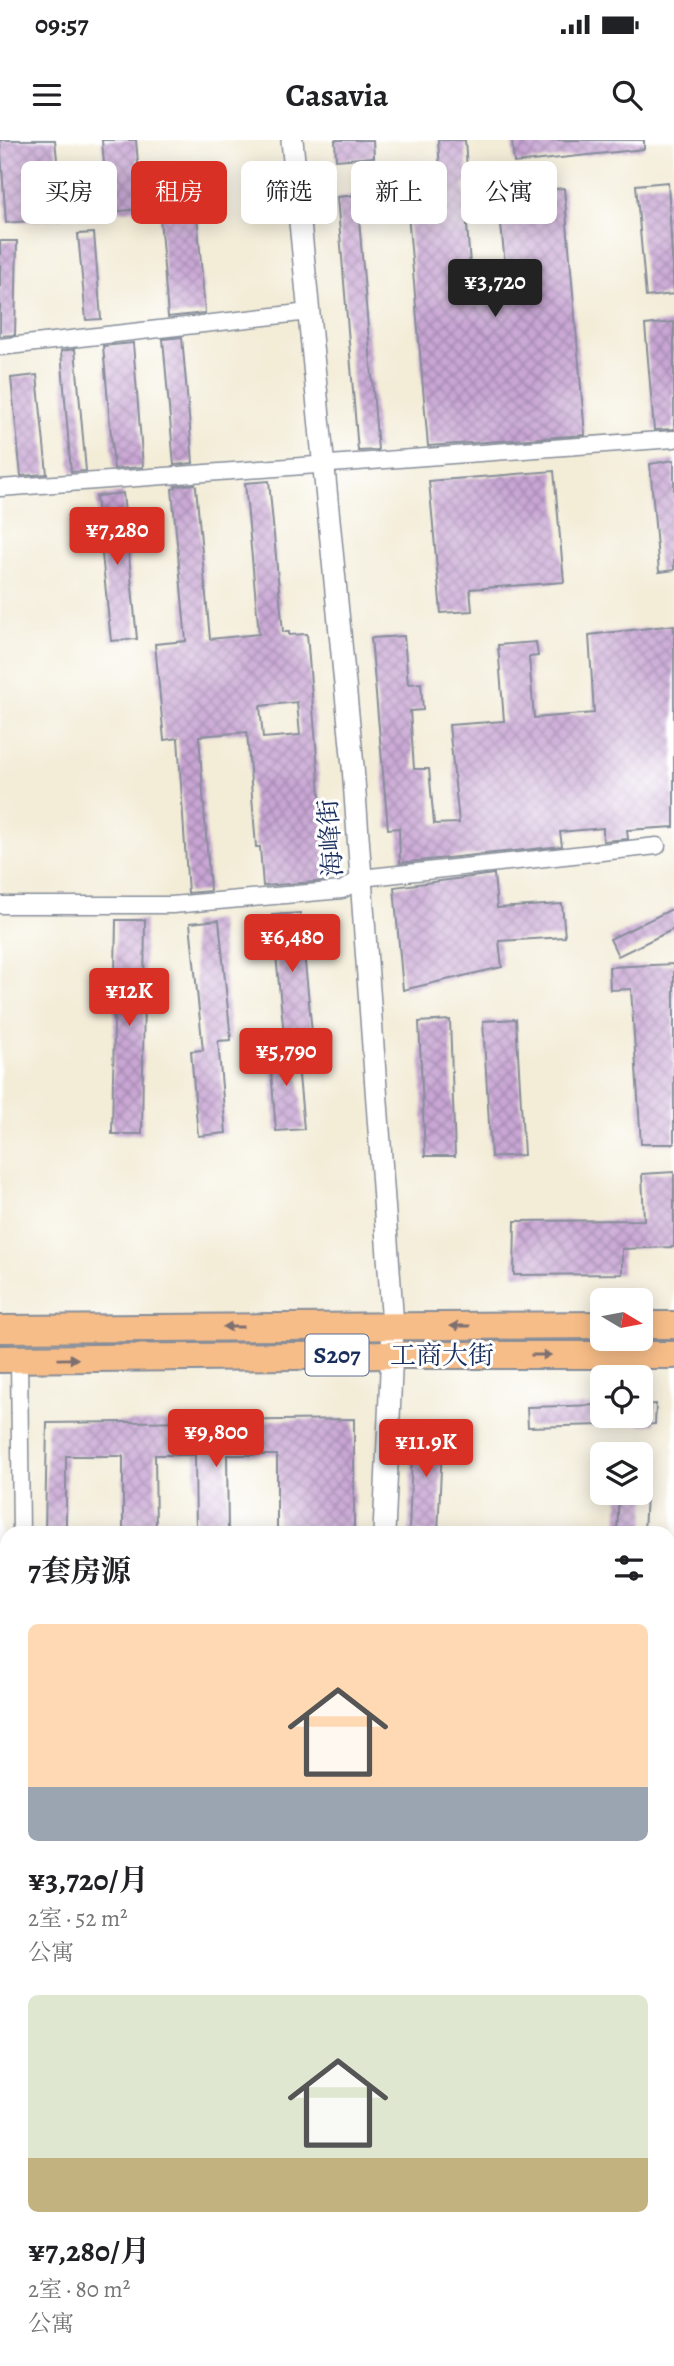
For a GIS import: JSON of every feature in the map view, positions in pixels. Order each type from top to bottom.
[{"type":"main road","name":"工商大街","points":[[0,1329],[590,1325]]},
{"type":"main road","points":[[653,1325],[674,1325]]},
{"type":"main road","name":"工商大街","points":[[9,1359],[674,1355]]},
{"type":"street","name":"海峰街","points":[[292,140],[353,766],[393,1326],[384,1526]]},
{"type":"street","points":[[0,347],[309,312]]},
{"type":"street","points":[[0,488],[674,439]]},
{"type":"street","points":[[0,905],[172,905],[342,890],[361,878],[657,846]]},
{"type":"street","points":[[9,1359],[21,1526]]},
{"type":"building","points":[[0,140],[55,140],[57,161],[21,161],[21,222],[6,223]]},
{"type":"building","points":[[102,140],[136,140],[138,161],[131,161],[131,210],[117,211],[117,161],[104,161]]},
{"type":"building","points":[[335,140],[373,140],[374,157],[336,160]]},
{"type":"building","points":[[438,140],[465,140],[466,161],[461,161],[461,224],[467,224],[473,306],[509,304],[501,224],[557,224],[557,189],[564,188],[585,435],[428,446],[409,224],[447,224],[447,161],[439,161]]},
{"type":"building","points":[[512,140],[644,140],[644,149],[514,161]]},
{"type":"building","points":[[668,182],[674,294],[646,297],[636,185]]},
{"type":"building","points":[[351,196],[351,224],[359,224],[378,450],[358,451],[337,197]]},
{"type":"building","points":[[161,224],[198,224],[205,313],[168,317]]},
{"type":"building","points":[[94,233],[101,319],[86,320],[78,234]]},
{"type":"building","points":[[0,241],[17,241],[15,335],[0,336]]},
{"type":"building","points":[[674,322],[674,429],[654,430],[645,325]]},
{"type":"building","points":[[182,337],[193,463],[174,465],[163,339]]},
{"type":"building","points":[[133,343],[143,467],[114,469],[103,346]]},
{"type":"building","points":[[75,349],[86,471],[71,472],[61,351]]},
{"type":"building","points":[[37,375],[47,474],[21,476],[11,378]]},
{"type":"building","points":[[674,460],[674,570],[659,572],[650,464]]},
{"type":"building","points":[[554,471],[564,582],[470,589],[472,611],[441,613],[429,481]]},
{"type":"building","points":[[269,481],[283,632],[289,632],[289,635],[307,634],[327,881],[263,886],[260,847],[256,847],[247,732],[199,736],[210,891],[188,893],[178,738],[164,740],[155,644],[186,641],[172,489],[176,488],[175,486],[195,484],[196,487],[210,639],[259,634],[245,483]],"holes":[[[297,702],[300,735],[263,738],[260,706]]]},
{"type":"building","points":[[123,493],[137,639],[111,641],[96,496]]},
{"type":"building","points":[[674,625],[674,827],[627,830],[628,839],[603,841],[603,828],[560,832],[562,846],[400,863],[399,828],[388,829],[371,638],[404,636],[408,684],[421,683],[423,710],[410,711],[414,769],[429,769],[434,824],[459,823],[449,725],[504,721],[498,645],[536,642],[538,656],[529,657],[534,718],[594,713],[589,635]]},
{"type":"building","points":[[494,874],[497,908],[562,904],[565,937],[499,941],[502,967],[403,990],[394,887]]},
{"type":"building","points":[[674,908],[674,929],[618,956],[610,939]]},
{"type":"building","points":[[300,913],[312,1032],[284,1035],[272,915]]},
{"type":"building","points":[[116,920],[145,920],[142,1134],[112,1134]]},
{"type":"building","points":[[219,920],[231,1040],[218,1041],[226,1133],[198,1136],[191,1051],[203,1050],[190,923]]},
{"type":"building","points":[[674,964],[674,1144],[641,1144],[631,989],[610,990],[609,967]]},
{"type":"building","points":[[516,1019],[524,1155],[491,1157],[483,1021]]},
{"type":"building","points":[[450,1020],[455,1156],[425,1156],[419,1022]]},
{"type":"building","points":[[296,1044],[304,1129],[276,1131],[269,1047]]},
{"type":"building","points":[[674,1172],[674,1247],[622,1249],[622,1274],[514,1275],[515,1221],[644,1220],[642,1174]]},
{"type":"building","points":[[653,1404],[656,1404],[653,1424]]},
{"type":"building","points":[[590,1405],[590,1425],[528,1427],[527,1407]]},
{"type":"building","points":[[354,1419],[354,1526],[277,1526],[277,1455],[227,1455],[228,1526],[196,1526],[195,1455],[155,1455],[156,1526],[123,1526],[123,1456],[66,1456],[66,1526],[45,1526],[47,1423]]},
{"type":"building","points":[[413,1425],[443,1426],[438,1526],[409,1526]]},
{"type":"building","points":[[618,1505],[645,1505],[644,1526],[617,1526]]}]
